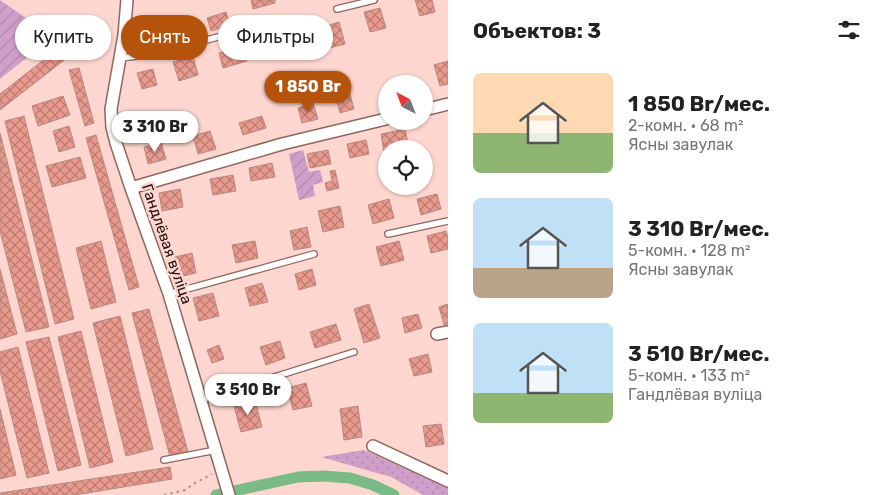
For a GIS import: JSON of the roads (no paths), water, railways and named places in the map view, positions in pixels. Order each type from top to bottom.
[{"type":"street","name":"Гандлёвая вуліца","points":[[127,0],[124,35],[111,109],[112,127],[131,188],[169,294],[227,489]]},
{"type":"street","points":[[433,108],[448,104]]},
{"type":"street","points":[[131,188],[282,144],[378,121]]},
{"type":"street","points":[[373,446],[448,481]]},
{"type":"lane","points":[[337,10],[374,0]]},
{"type":"lane","points":[[120,58],[155,54],[218,37]]},
{"type":"lane","points":[[388,234],[448,221]]},
{"type":"lane","points":[[169,294],[314,254]]},
{"type":"lane","points":[[201,400],[354,352]]},
{"type":"lane","points":[[164,460],[216,450]]},
{"type":"waterway","points":[[216,495],[298,477],[323,476],[350,478],[373,485],[394,495]]}]
